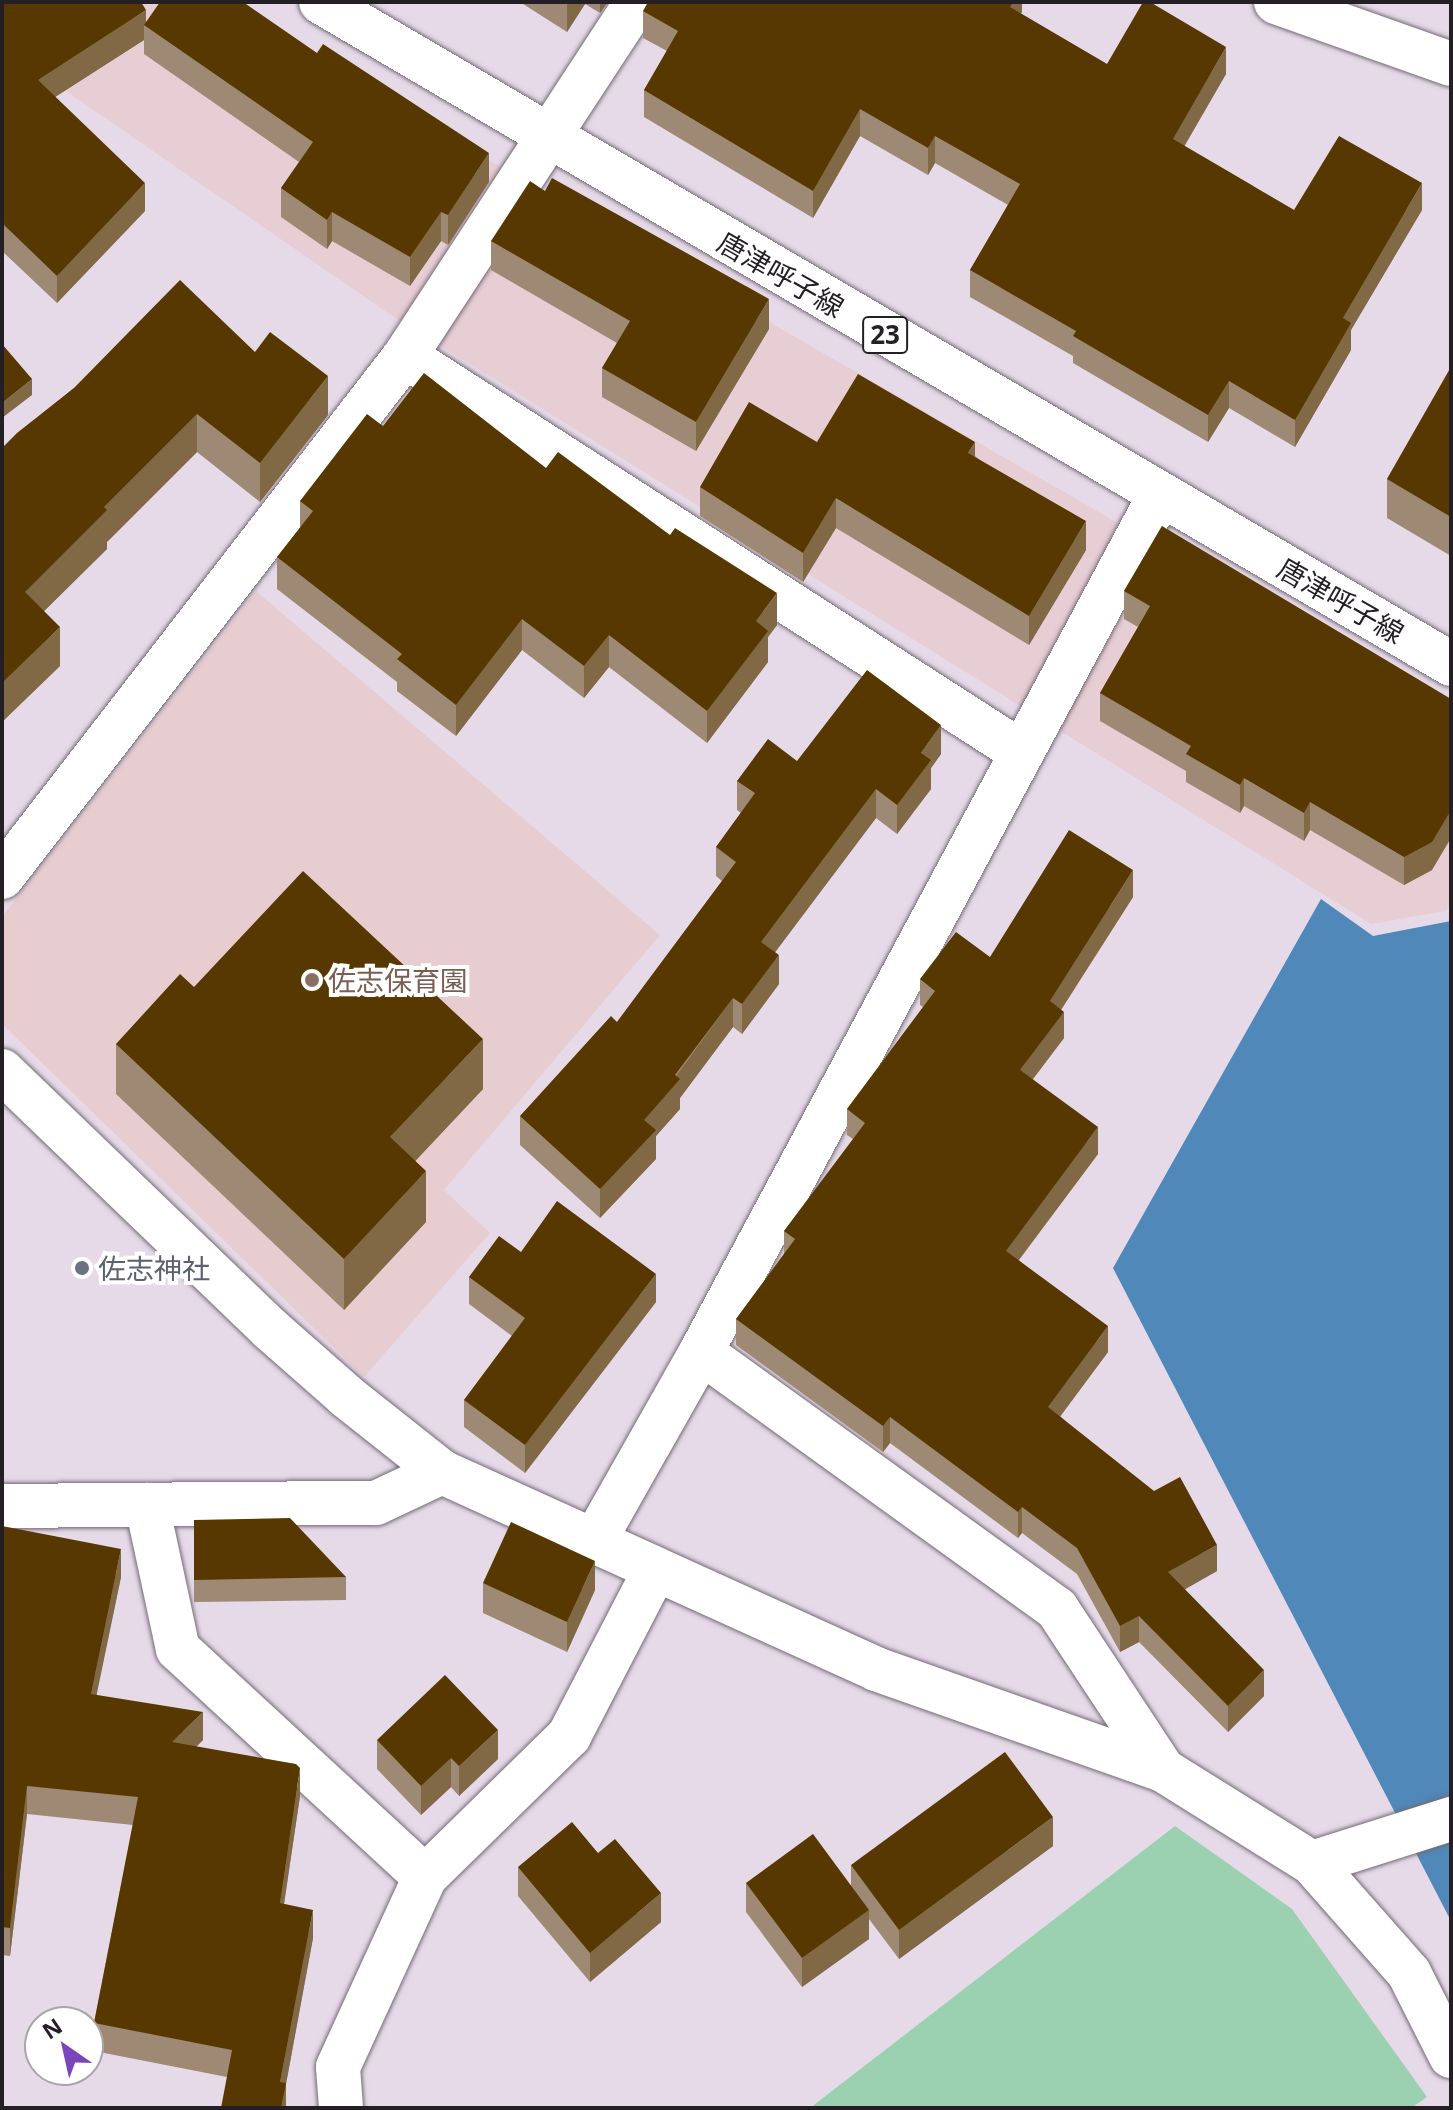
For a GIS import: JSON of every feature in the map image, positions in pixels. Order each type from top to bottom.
[{"type":"street","name":"唐津呼子線","points":[[321,2],[550,139],[1451,664]]},
{"type":"street","points":[[2,877],[405,356],[637,2]]},
{"type":"street","points":[[1276,2],[1451,64]]},
{"type":"street","points":[[405,356],[1021,752]]},
{"type":"street","points":[[593,1543],[701,1352],[1160,495]]},
{"type":"street","points":[[2,1071],[269,1328],[346,1396],[442,1472],[876,1669],[1163,1770],[1312,1863],[1409,1973],[1451,2056]]},
{"type":"street","points":[[701,1352],[1057,1609],[1163,1770]]},
{"type":"street","points":[[2,1506],[376,1503],[442,1472]]},
{"type":"street","points":[[147,1505],[178,1649],[425,1877]]},
{"type":"street","points":[[341,2108],[338,2067],[425,1877],[569,1736],[655,1570]]},
{"type":"street","points":[[1312,1863],[1451,1819]]},
{"type":"shaded area","points":[[2,2],[214,2],[1451,715],[1451,903],[1446,911],[1371,924],[388,313],[2,47]]},
{"type":"shaded area","name":"佐志保育園","points":[[256,591],[660,935],[444,1190],[490,1233],[364,1377],[2,1024],[2,917]]},
{"type":"green space","points":[[1175,1826],[1292,1909],[1427,2097],[1411,2108],[810,2108]]},
{"type":"water","points":[[1321,899],[1373,936],[1451,921],[1451,1921],[1113,1268]]},
{"type":"building","points":[[2,2],[141,2],[146,10],[38,80],[145,183],[57,276],[2,223]]},
{"type":"building","points":[[160,2],[243,2],[317,53],[323,44],[489,153],[448,215],[441,212],[410,257],[332,212],[327,220],[281,188],[313,142],[144,25]]},
{"type":"building","points":[[648,2],[1013,2],[1010,7],[1107,64],[1143,2],[1150,2],[1226,47],[1173,139],[1294,210],[1339,136],[1422,183],[1343,318],[1351,323],[1295,420],[1229,381],[1208,415],[1073,336],[1076,331],[970,270],[1020,184],[935,136],[928,148],[860,109],[813,191],[644,90],[678,31],[643,11]]},
{"type":"building","points":[[552,178],[769,299],[696,422],[602,368],[630,321],[491,241],[530,181],[545,191]]},
{"type":"building","points":[[180,280],[255,352],[270,332],[328,376],[260,463],[197,414],[25,592],[60,627],[2,683],[2,448],[74,388]]},
{"type":"building","points":[[2,344],[32,379],[2,403]]},
{"type":"building","points":[[1451,367],[1451,517],[1387,479]]},
{"type":"building","points":[[424,373],[546,468],[558,452],[670,535],[675,528],[777,593],[756,621],[768,631],[707,711],[609,635],[584,666],[522,619],[456,705],[397,659],[402,654],[277,557],[313,511],[300,501],[367,414],[383,426]]},
{"type":"building","points":[[858,374],[975,442],[968,453],[1086,521],[1029,616],[836,498],[803,553],[700,487],[749,402],[817,442]]},
{"type":"building","points":[[1162,526],[1451,699],[1451,810],[1432,842],[1404,857],[1310,802],[1304,813],[1244,778],[1240,785],[1186,754],[1191,746],[1100,693],[1150,606],[1124,591]]},
{"type":"building","points":[[867,670],[941,725],[921,753],[931,760],[897,805],[876,789],[761,942],[779,955],[742,1004],[733,998],[675,1075],[680,1079],[644,1120],[656,1130],[600,1189],[520,1116],[611,1016],[617,1022],[736,862],[716,847],[755,793],[737,781],[768,739],[797,761]]},
{"type":"building","points":[[1069,830],[1133,870],[1050,1001],[1064,1012],[1020,1070],[1098,1127],[1006,1251],[1108,1326],[1048,1407],[1154,1491],[1180,1477],[1217,1545],[1168,1572],[1264,1670],[1228,1706],[1139,1616],[1120,1626],[1077,1548],[1022,1507],[1018,1512],[890,1417],[883,1426],[736,1319],[795,1239],[784,1231],[865,1123],[847,1109],[935,991],[920,979],[956,932],[990,957]]},
{"type":"building","points":[[303,871],[483,1039],[390,1137],[426,1171],[344,1259],[116,1044],[180,974],[194,987]]},
{"type":"building","points":[[557,1201],[656,1274],[525,1445],[464,1400],[525,1318],[469,1277],[499,1236],[521,1252]]},
{"type":"building","points":[[290,1518],[346,1577],[194,1580],[194,1520]]},
{"type":"building","points":[[511,1522],[595,1561],[567,1622],[483,1583]]},
{"type":"building","points":[[2,1526],[121,1549],[91,1694],[203,1712],[172,1742],[296,1764],[300,1768],[280,1903],[313,1910],[280,2082],[286,2083],[281,2108],[221,2108],[232,2050],[104,2025],[104,2006],[97,2006],[138,1797],[27,1786],[10,1928],[2,1927]]},
{"type":"building","points":[[445,1675],[498,1730],[459,1766],[451,1758],[421,1786],[377,1740]]},
{"type":"building","points":[[1005,1752],[1053,1817],[899,1930],[851,1865]]},
{"type":"building","points":[[572,1822],[598,1853],[615,1839],[661,1893],[590,1953],[518,1867]]},
{"type":"building","points":[[813,1834],[869,1910],[802,1958],[746,1883]]},
{"type":"place","name":"佐志保育園","points":[[312,980]]},
{"type":"place","name":"佐志神社","points":[[82,1268]]}]
